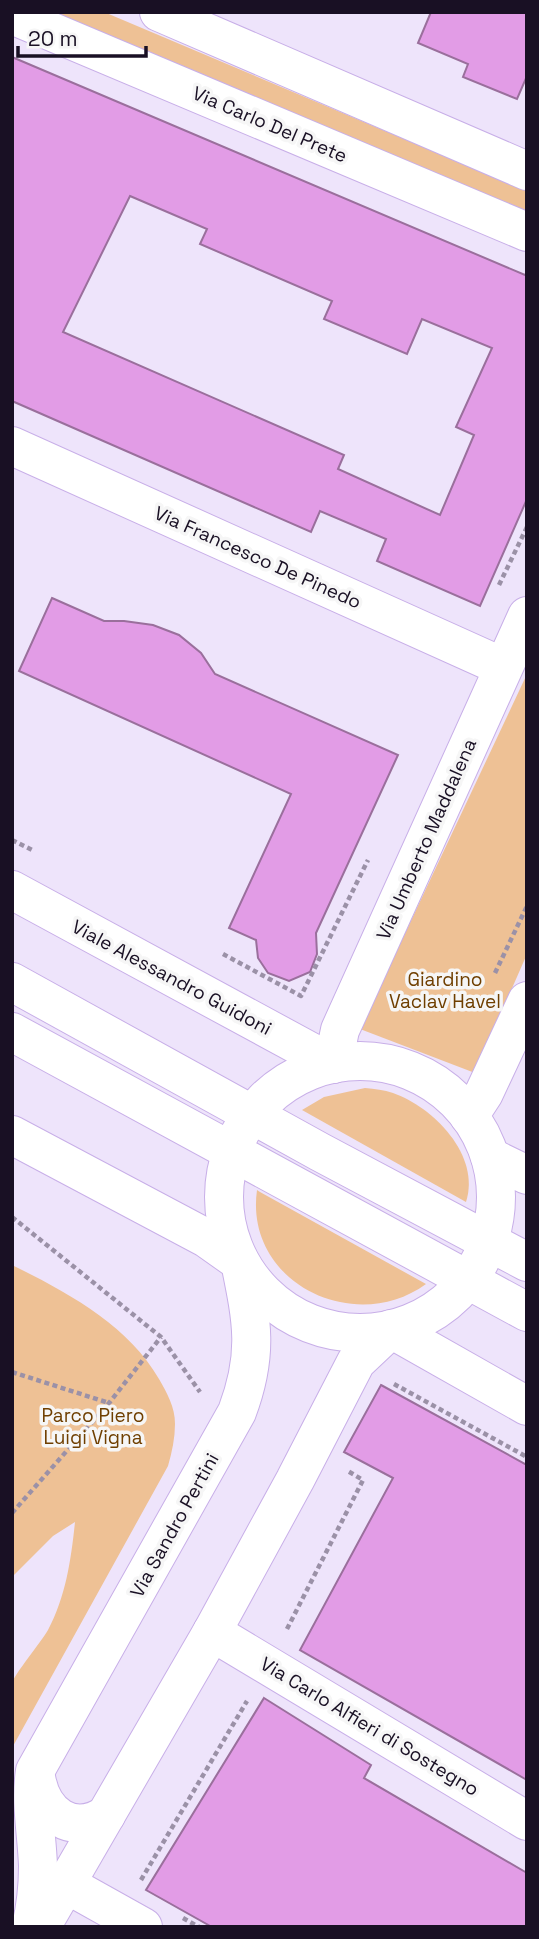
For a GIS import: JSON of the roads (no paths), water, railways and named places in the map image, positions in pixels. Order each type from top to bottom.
[{"type":"street","points":[[159,12],[527,171]]},
{"type":"street","name":"Via Carlo Del Prete","points":[[12,15],[527,232]]},
{"type":"street","name":"Via Francesco De Pinedo","points":[[12,446],[503,667]]},
{"type":"street","name":"Via Umberto Maddalena","points":[[333,1064],[340,1030],[527,616]]},
{"type":"street","name":"Viale Alessandro Guidoni","points":[[12,890],[333,1064]]},
{"type":"street","points":[[12,982],[320,1152],[527,1262]]},
{"type":"street","points":[[469,1116],[484,1093],[527,1001]]},
{"type":"street","points":[[12,1032],[527,1312]]},
{"type":"street","points":[[362,1061],[404,1068],[442,1088],[469,1116],[490,1157],[496,1201],[491,1241],[482,1261],[452,1296],[433,1311],[391,1329],[347,1332],[301,1319],[279,1306],[261,1291],[240,1262],[225,1216],[223,1192],[232,1151],[252,1113],[277,1089],[297,1076],[333,1064],[362,1061]]},
{"type":"street","points":[[12,1135],[206,1238],[240,1262]]},
{"type":"street","points":[[490,1157],[527,1175]]},
{"type":"street","name":"Via Sandro Pertini","points":[[31,1927],[37,1899],[38,1865],[32,1789],[35,1771],[237,1412],[248,1383],[253,1327],[240,1262]]},
{"type":"street","points":[[391,1329],[527,1406]]},
{"type":"street","points":[[41,1927],[212,1632],[356,1362],[391,1329]]},
{"type":"street","name":"Via Carlo Alfieri di Sostegno","points":[[212,1632],[527,1821]]},
{"type":"street","points":[[35,1771],[38,1792],[44,1804],[60,1818],[80,1823],[96,1821],[106,1815]]},
{"type":"street","points":[[66,1884],[143,1927]]},
{"type":"park label","name":"Giardino Vaclav Havel","points":[[445,990]]},
{"type":"park label","name":"Parco Piero Luigi Vigna","points":[[93,1426]]}]
